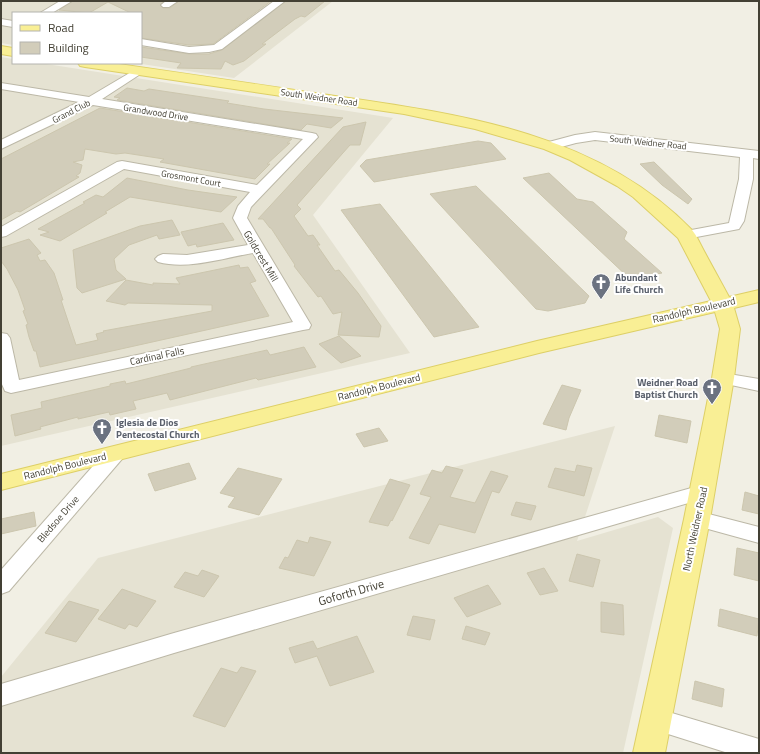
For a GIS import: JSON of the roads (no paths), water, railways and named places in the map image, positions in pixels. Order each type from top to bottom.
[{"type":"main road","points":[[1,50],[12,52]]},
{"type":"main road","name":"South Weidner Road","points":[[92,64],[440,116],[490,128],[550,146],[582,160],[623,182],[686,235],[723,304]]},
{"type":"main road","name":"Randolph Boulevard","points":[[1,482],[532,348],[759,296]]},
{"type":"main road","name":"North Weidner Road","points":[[649,753],[697,520],[723,378],[730,330],[723,304]]},
{"type":"street","points":[[47,12],[67,1]]},
{"type":"street","points":[[142,42],[199,50],[218,47],[280,1]]},
{"type":"street","points":[[1,22],[12,24]]},
{"type":"street","name":"Grand Club","points":[[1,145],[91,101],[138,71]]},
{"type":"street","name":"Grandwood Drive","points":[[1,86],[312,137]]},
{"type":"street","name":"South Weidner Road","points":[[550,146],[575,139],[595,136],[753,154],[746,179],[740,213],[734,226],[686,235]]},
{"type":"street","name":"Goldcrest Mill","points":[[303,324],[256,248],[240,218],[245,206],[312,137]]},
{"type":"street","name":"Grosmont Court","points":[[1,233],[122,165],[260,190]]},
{"type":"street","points":[[163,258],[187,260],[256,248]]},
{"type":"street","name":"Cardinal Falls","points":[[1,338],[11,387],[303,324]]},
{"type":"street","points":[[723,378],[759,385]]},
{"type":"street","name":"Bledsoe Drive","points":[[1,585],[115,454]]},
{"type":"street","name":"Goforth Drive","points":[[1,695],[204,634],[702,492]]},
{"type":"street","points":[[697,520],[759,535]]},
{"type":"street","points":[[655,719],[759,751]]},
{"type":"place","name":"Abundant Life Church","points":[[601,300]]},
{"type":"place","name":"Weidner Road Baptist Church","points":[[712,405]]},
{"type":"place","name":"Iglesia de Dios Pentecostal Church","points":[[102,445]]}]
